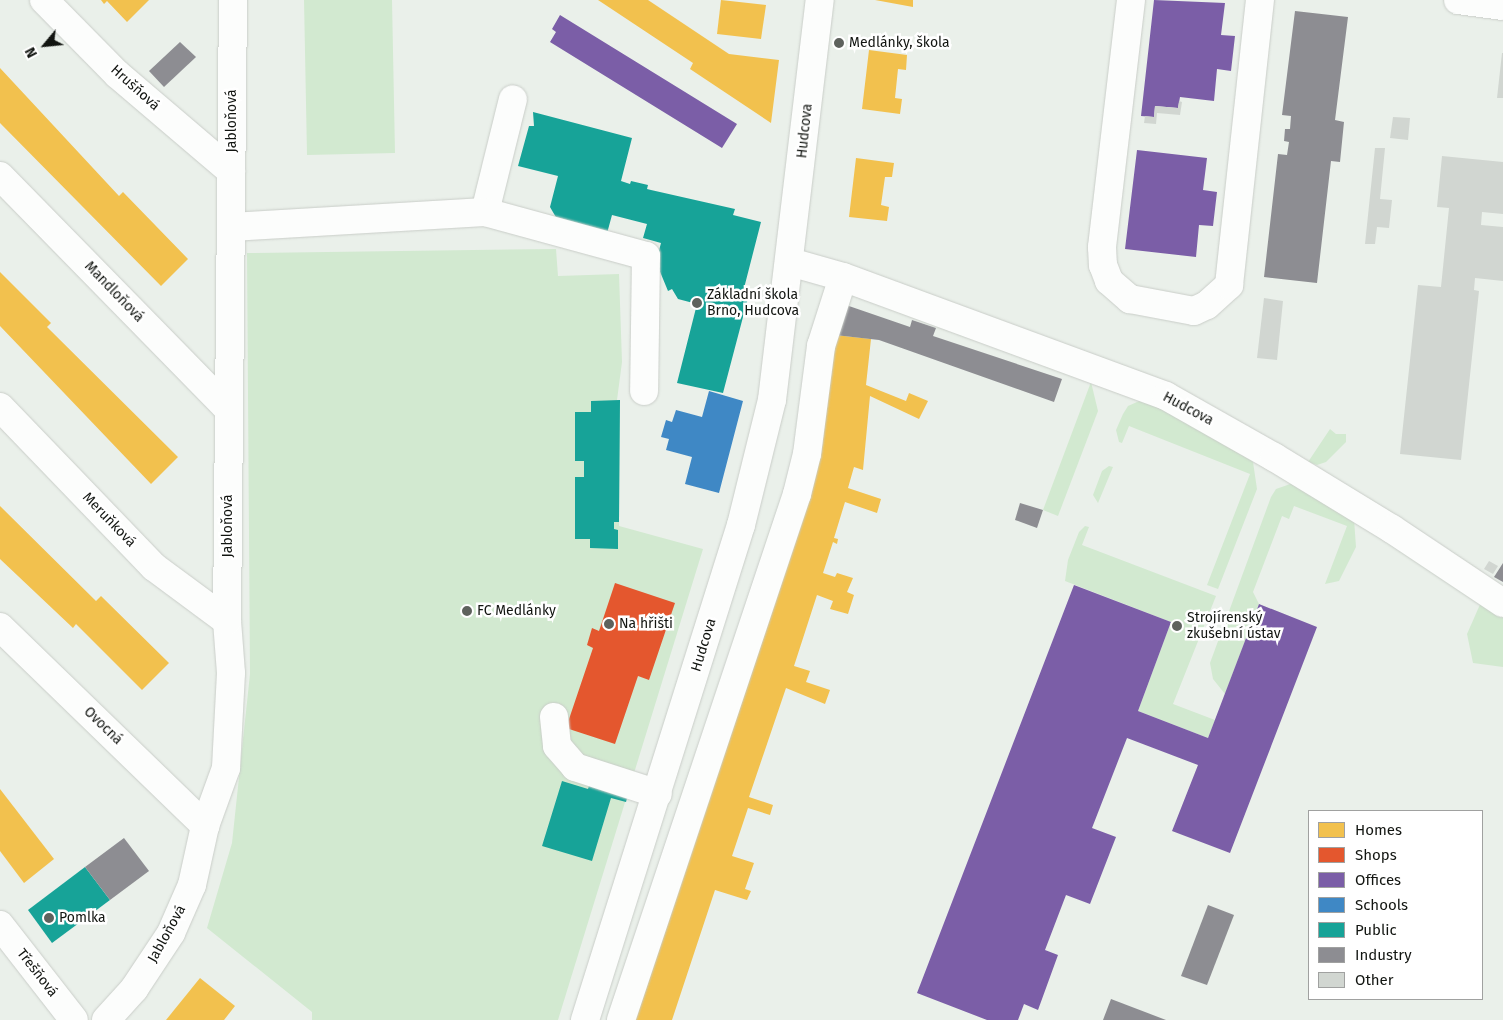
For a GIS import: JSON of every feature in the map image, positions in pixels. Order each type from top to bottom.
[{"type":"street","name":"Hrušňová","points":[[44,0],[117,74],[231,171]]},
{"type":"street","name":"Jabloňová","points":[[106,1020],[134,989],[171,933],[192,885],[205,826],[226,768],[231,673],[228,621],[228,409],[233,0]]},
{"type":"street","name":"Hudcova","points":[[586,1020],[741,525],[772,400],[820,0]]},
{"type":"street","points":[[1132,0],[1102,247],[1103,265],[1109,281],[1130,299],[1194,311],[1207,305],[1229,285],[1260,0]]},
{"type":"street","points":[[1458,0],[1503,6]]},
{"type":"street","points":[[485,212],[513,99]]},
{"type":"street","name":"Mandloňová","points":[[0,176],[228,409]]},
{"type":"street","points":[[231,228],[485,212],[646,256],[644,391]]},
{"type":"street","name":"Hudcova","points":[[790,262],[843,276],[1166,396],[1282,461],[1503,603]]},
{"type":"street","points":[[621,1020],[796,494],[807,454],[821,346],[843,276]]},
{"type":"street","name":"Meruňková","points":[[0,407],[154,567],[228,621]]},
{"type":"street","name":"Ovocná","points":[[0,627],[205,826]]},
{"type":"street","points":[[554,717],[558,746],[575,768],[658,794]]},
{"type":"street","name":"Třešňová","points":[[0,925],[74,1020]]},
{"type":"green space","points":[[304,0],[392,0],[395,153],[307,155]]},
{"type":"green space","name":"FC Medlánky","points":[[556,249],[558,276],[619,274],[622,362],[617,400],[620,400],[619,526],[703,549],[558,1020],[312,1020],[312,1012],[207,928],[232,843],[250,674],[247,253]]},
{"type":"green space","points":[[1091,382],[1098,411],[1058,516],[1043,510]]},
{"type":"green space","points":[[1146,398],[1249,454],[1253,462],[1257,489],[1218,589],[1207,585],[1250,474],[1129,426],[1122,443],[1119,442],[1116,430],[1123,414],[1128,406]]},
{"type":"green space","points":[[1330,429],[1336,434],[1346,434],[1346,442],[1326,462],[1317,465],[1308,462]]},
{"type":"green space","points":[[1109,466],[1113,467],[1098,503],[1093,495],[1102,471]]},
{"type":"green space","points":[[1296,482],[1354,519],[1356,547],[1339,581],[1325,584],[1347,526],[1294,506],[1289,519],[1282,516],[1253,592],[1259,604],[1225,694],[1213,679],[1210,663],[1271,497],[1276,489]]},
{"type":"green space","points":[[1085,526],[1089,527],[1082,545],[1216,596],[1173,704],[1215,720],[1208,738],[1138,711],[1171,622],[1065,581],[1068,560],[1079,532]]},
{"type":"green space","points":[[1482,600],[1503,613],[1503,667],[1473,663],[1467,634]]},
{"type":"building: Homes","points":[[101,0],[149,0],[127,22],[107,1],[104,4]]},
{"type":"building: Homes","points":[[598,0],[648,0],[729,54],[779,60],[771,123],[690,69],[693,63]]},
{"type":"building: Homes","points":[[721,0],[766,5],[761,39],[717,34]]},
{"type":"building: Homes","points":[[875,0],[913,0],[913,7]]},
{"type":"building: Homes","points":[[869,50],[907,55],[906,70],[898,69],[895,98],[902,99],[900,114],[862,109]]},
{"type":"building: Homes","points":[[0,68],[119,196],[123,192],[188,259],[161,286],[0,123]]},
{"type":"building: Homes","points":[[856,158],[894,163],[892,177],[885,177],[881,205],[889,207],[887,221],[849,217]]},
{"type":"building: Homes","points":[[0,272],[51,323],[47,327],[178,457],[151,484],[0,326]]},
{"type":"building: Homes","points":[[835,335],[871,339],[866,385],[906,401],[909,393],[928,401],[919,419],[870,396],[863,470],[854,467],[848,488],[881,499],[877,513],[845,502],[834,538],[838,539],[837,544],[833,542],[823,573],[835,577],[837,573],[853,578],[847,592],[854,595],[848,614],[830,609],[833,601],[817,595],[794,666],[810,671],[806,682],[830,690],[825,704],[786,688],[749,797],[773,805],[770,815],[748,808],[732,856],[754,863],[745,889],[751,891],[747,900],[715,890],[672,1020],[634,1020],[821,455]]},
{"type":"building: Homes","points":[[0,506],[96,601],[101,596],[169,663],[142,690],[76,624],[73,628],[0,559]]},
{"type":"building: Homes","points":[[0,789],[54,859],[24,883],[0,851]]},
{"type":"building: Homes","points":[[200,978],[235,1006],[224,1020],[166,1020]]},
{"type":"building: Shops","points":[[615,583],[675,603],[649,680],[638,676],[615,744],[569,729],[567,725],[593,648],[587,645],[592,628],[599,631]]},
{"type":"building: Offices","points":[[1154,0],[1225,3],[1221,35],[1235,36],[1231,71],[1217,69],[1214,101],[1180,97],[1178,108],[1155,106],[1154,117],[1141,116]]},
{"type":"building: Offices","points":[[560,15],[737,124],[722,148],[550,42],[556,32],[552,29]]},
{"type":"building: Offices","points":[[1137,150],[1207,158],[1203,190],[1217,192],[1213,226],[1199,225],[1196,257],[1125,249]]},
{"type":"building: Offices","points":[[1074,585],[1171,622],[1138,711],[1208,738],[1259,604],[1317,627],[1230,853],[1172,831],[1198,765],[1127,738],[1092,828],[1116,837],[1090,904],[1066,895],[1045,950],[1058,955],[1038,1010],[1024,1004],[1018,1020],[987,1020],[917,993]]},
{"type":"building: Schools","points":[[709,391],[743,401],[719,493],[685,484],[692,457],[666,450],[669,439],[661,437],[666,420],[672,422],[676,410],[702,417]]},
{"type":"building: Public","points":[[533,112],[632,138],[621,181],[630,184],[631,181],[648,185],[647,189],[735,209],[733,215],[761,222],[742,296],[748,298],[723,393],[677,383],[697,304],[678,299],[672,289],[668,291],[656,262],[661,243],[643,238],[647,224],[612,215],[606,237],[561,226],[550,207],[558,176],[518,166],[529,126],[534,126]]},
{"type":"building: Public","points":[[620,400],[619,522],[614,522],[614,529],[618,530],[618,549],[590,548],[590,539],[575,539],[575,477],[584,477],[584,461],[575,461],[575,412],[591,412],[591,401]]},
{"type":"building: Public","points":[[562,781],[588,789],[590,783],[628,795],[626,802],[611,798],[592,861],[542,846]]},
{"type":"building: Public","points":[[85,867],[110,900],[52,943],[28,910]]},
{"type":"building: Industry","points":[[1295,11],[1348,17],[1335,120],[1344,122],[1340,162],[1331,161],[1317,283],[1264,277],[1278,154],[1287,155],[1289,142],[1284,141],[1285,129],[1290,129],[1291,116],[1282,115]]},
{"type":"building: Industry","points":[[180,42],[196,57],[164,87],[149,71]]},
{"type":"building: Industry","points":[[846,305],[910,327],[912,320],[936,328],[933,336],[1062,379],[1054,402],[879,340],[835,335]]},
{"type":"building: Industry","points":[[1020,503],[1043,510],[1037,528],[1015,520]]},
{"type":"building: Industry","points":[[1503,563],[1503,582],[1494,577]]},
{"type":"building: Industry","points":[[124,838],[149,871],[110,900],[85,867]]},
{"type":"building: Industry","points":[[1208,905],[1234,915],[1207,985],[1181,976]]},
{"type":"building: Industry","points":[[1111,999],[1166,1020],[1103,1020]]},
{"type":"building: Other","points":[[1502,53],[1503,98],[1497,98]]},
{"type":"building: Other","points":[[1179,101],[1182,102],[1180,115],[1157,113],[1156,124],[1144,123],[1145,116],[1154,117],[1155,106],[1178,108]]},
{"type":"building: Other","points":[[1393,117],[1410,118],[1408,140],[1390,138]]},
{"type":"building: Other","points":[[1375,148],[1385,148],[1380,199],[1392,200],[1389,228],[1377,227],[1375,244],[1365,244]]},
{"type":"building: Other","points":[[1442,156],[1503,162],[1503,214],[1482,212],[1481,225],[1503,227],[1503,281],[1475,278],[1474,290],[1479,291],[1461,460],[1400,454],[1418,285],[1441,287],[1449,208],[1437,207]]},
{"type":"building: Other","points":[[1264,298],[1283,301],[1277,360],[1257,358]]},
{"type":"building: Other","points":[[1489,561],[1498,566],[1493,574],[1484,569]]},
{"type":"place","name":"Medlánky, škola","points":[[839,43]]},
{"type":"place","name":"Základní škola Brno, Hudcova","points":[[697,303]]},
{"type":"place","name":"FC Medlánky","points":[[467,611]]},
{"type":"place","name":"Na hřišti","points":[[609,624]]},
{"type":"place","name":"Strojírenský zkušební ústav","points":[[1177,626]]},
{"type":"place","name":"Pomlka","points":[[49,918]]}]
